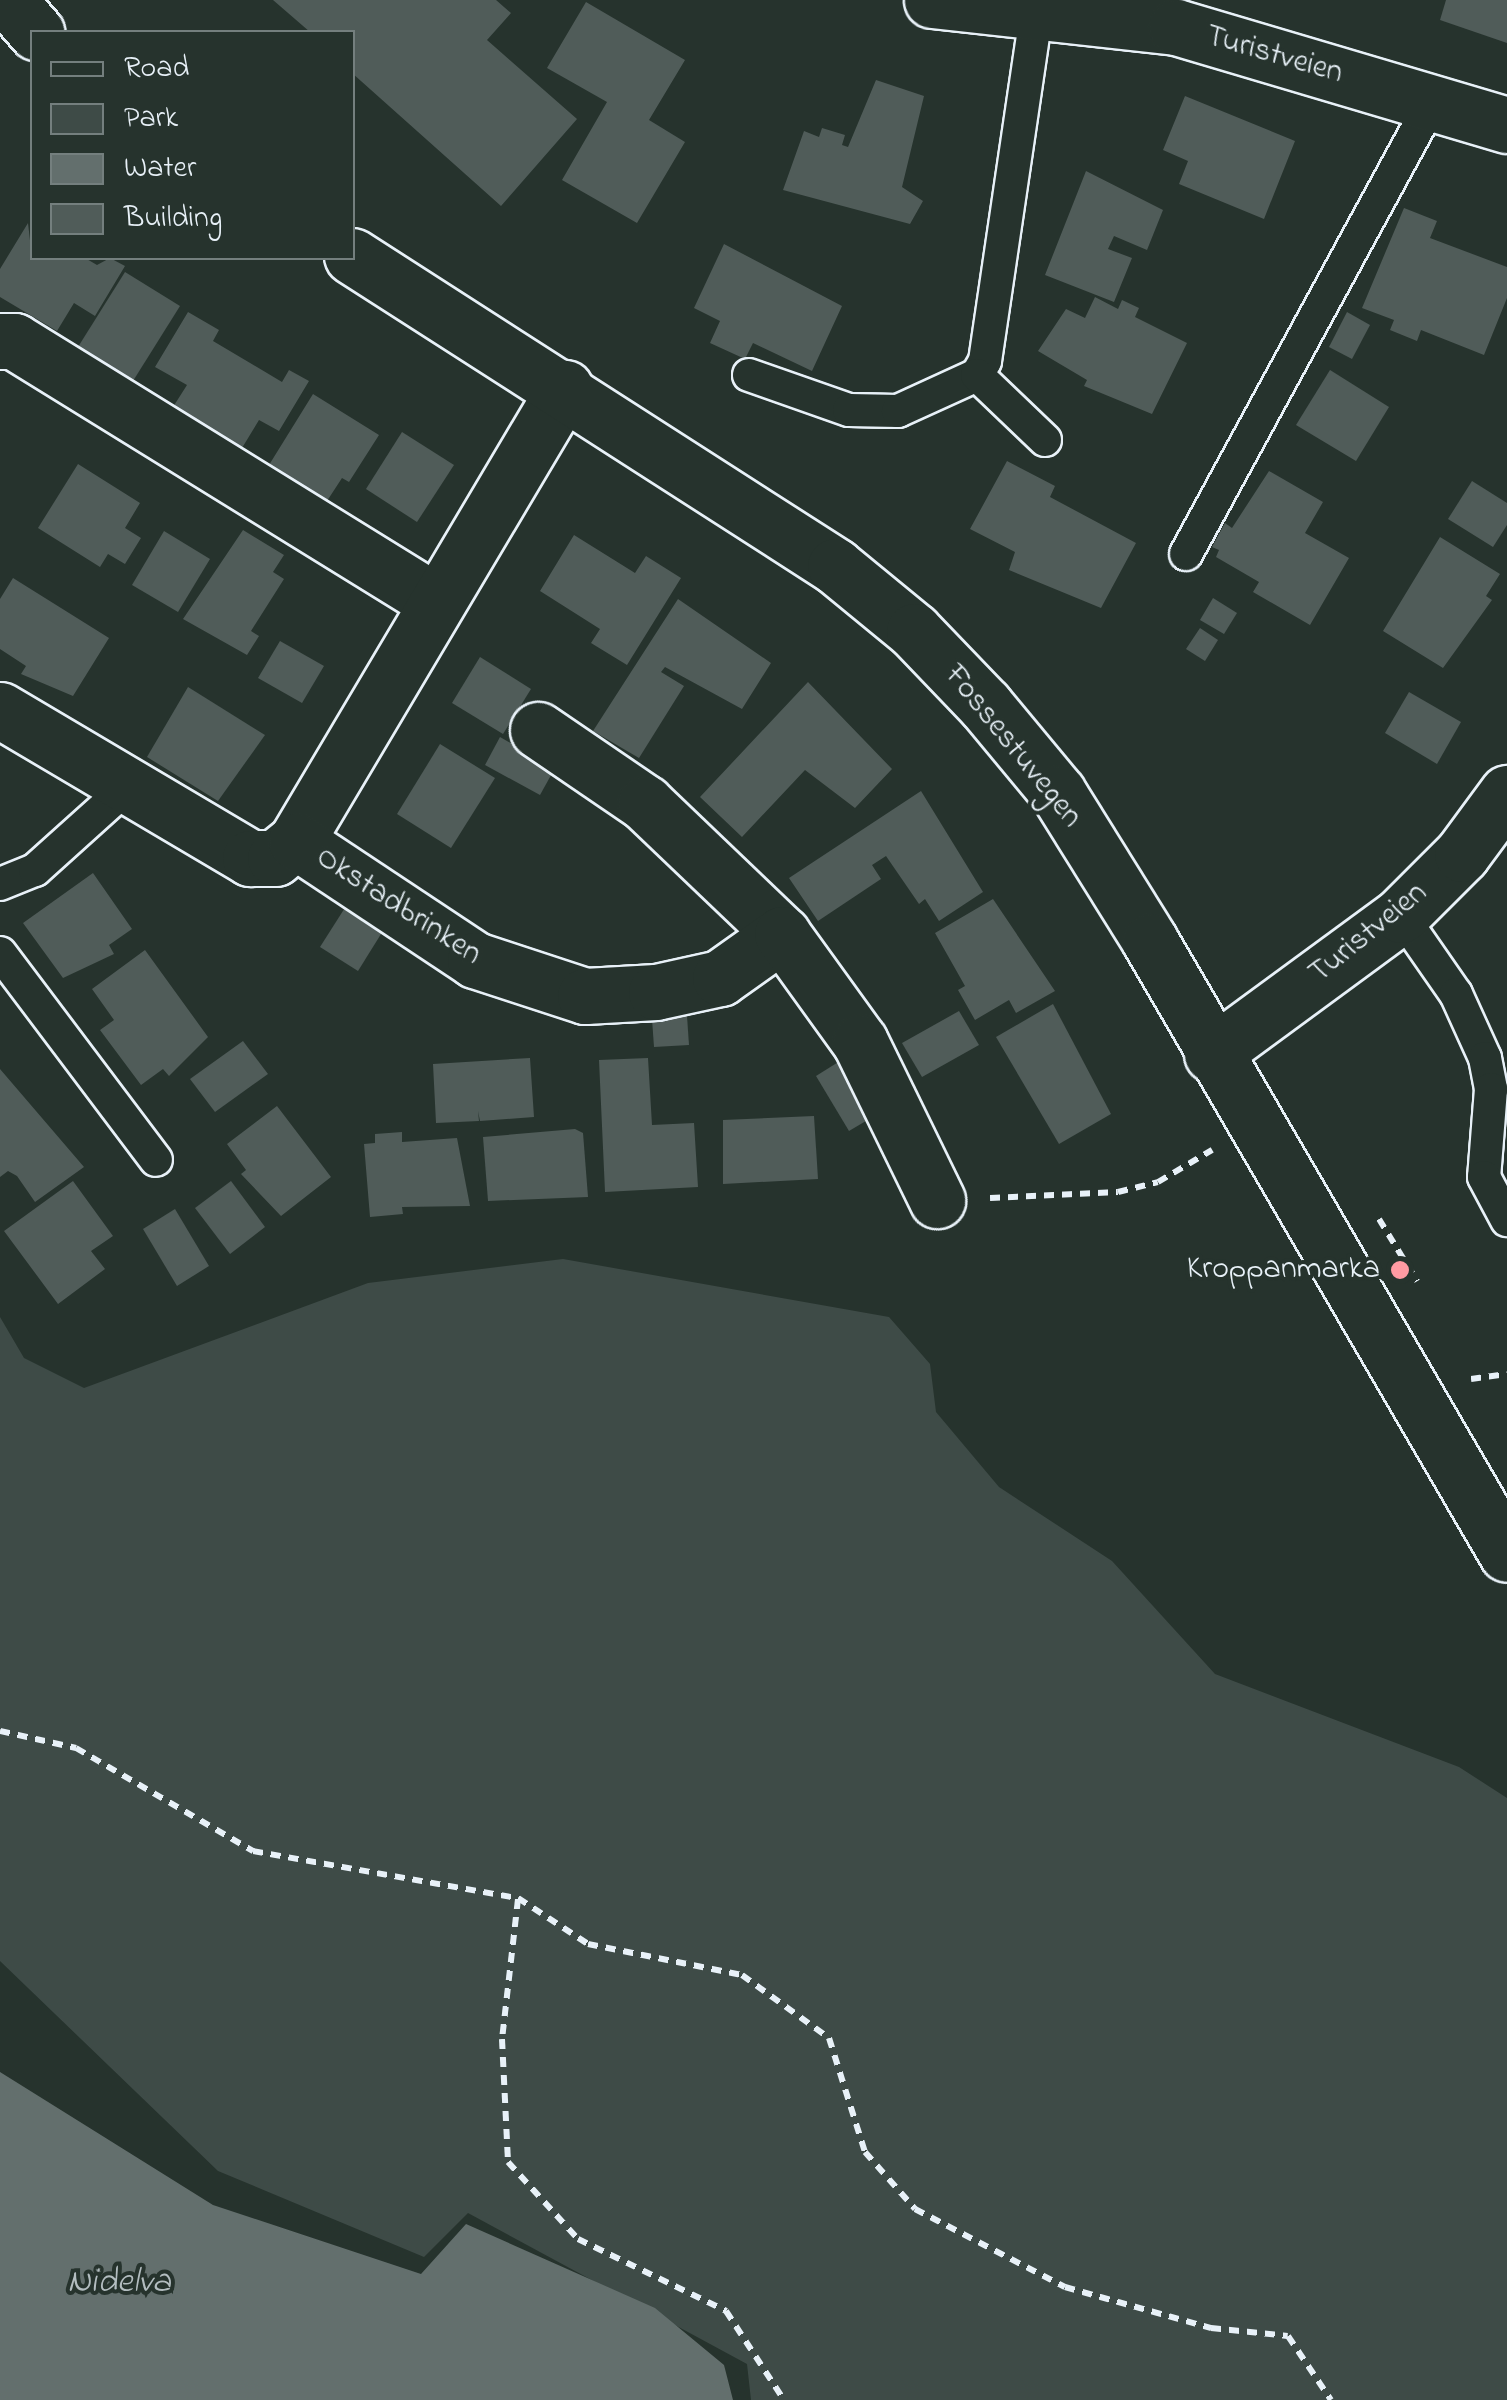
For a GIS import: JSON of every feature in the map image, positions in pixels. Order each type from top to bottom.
[{"type":"street","points":[[8,0],[34,30]]},
{"type":"street","name":"Turistveien","points":[[932,0],[1015,4],[1176,26],[1507,125]]},
{"type":"street","name":"Fossestuvegen","points":[[355,258],[565,388],[835,566],[926,643],[1058,793],[1507,1554]]},
{"type":"street","points":[[0,341],[14,342],[436,601]]},
{"type":"street","name":"Okstadbrinken","points":[[0,710],[250,858],[276,858],[296,841],[565,388]]},
{"type":"street","points":[[538,730],[645,804],[782,934],[860,1042],[937,1200]]},
{"type":"street","name":"Turistveien","points":[[1212,1054],[1401,915],[1462,854],[1507,793]]},
{"type":"street","name":"Okstadbrinken","points":[[296,841],[475,960],[585,996],[656,992],[720,978],[782,934]]},
{"type":"lane","points":[[749,375],[850,410],[898,411],[977,375],[985,361],[1015,4]]},
{"type":"lane","points":[[1186,554],[1432,102]]},
{"type":"lane","points":[[977,375],[1045,440]]},
{"type":"lane","points":[[1,886],[35,870],[126,788]]},
{"type":"lane","points":[[1401,915],[1456,994],[1485,1058],[1491,1089],[1484,1177],[1507,1220]]},
{"type":"lane","points":[[0,953],[156,1160]]},
{"type":"path","points":[[937,1200],[1118,1192],[1158,1182],[1222,1144]]},
{"type":"path","points":[[0,1731],[76,1748],[253,1852],[518,1898],[588,1944],[742,1974],[829,2038],[864,2152],[915,2209],[1065,2287],[1212,2328],[1288,2336],[1331,2400]]},
{"type":"path","points":[[518,1898],[502,2039],[508,2162],[578,2239],[726,2311],[784,2400]]},
{"type":"green space","points":[[563,1259],[889,1317],[930,1364],[936,1412],[999,1487],[1112,1561],[1215,1674],[1459,1767],[1507,1798],[1507,2400],[751,2400],[747,2364],[468,2213],[424,2257],[218,2171],[0,1961],[0,1317],[24,1358],[84,1388],[368,1283]]},
{"type":"water","name":"Nidelva","points":[[0,2072],[213,2205],[421,2274],[466,2224],[655,2308],[724,2365],[733,2400],[0,2400]]},
{"type":"building","points":[[273,0],[496,0],[511,13],[487,40],[577,119],[501,206],[355,76],[355,30],[308,30]]},
{"type":"building","points":[[1446,0],[1507,0],[1507,43],[1440,20]]},
{"type":"building","points":[[586,2],[685,60],[649,120],[685,142],[637,223],[562,180],[607,102],[547,68]]},
{"type":"building","points":[[876,80],[924,96],[902,187],[923,201],[910,224],[783,190],[804,131],[819,137],[822,128],[845,135],[842,145],[848,147]]},
{"type":"building","points":[[1185,96],[1295,141],[1264,219],[1179,184],[1188,161],[1163,150]]},
{"type":"building","points":[[1086,171],[1163,210],[1147,250],[1114,236],[1108,249],[1132,258],[1114,302],[1045,275]]},
{"type":"building","points":[[1404,208],[1437,221],[1430,238],[1507,267],[1507,298],[1484,355],[1421,330],[1417,341],[1390,330],[1394,320],[1362,308]]},
{"type":"building","points":[[28,223],[30,260],[88,260],[97,265],[114,260],[125,266],[95,316],[74,303],[57,331],[0,297],[0,269]]},
{"type":"building","points":[[724,244],[842,306],[812,371],[753,343],[745,359],[710,343],[720,321],[694,308]]},
{"type":"building","points":[[125,272],[180,306],[133,381],[78,347]]},
{"type":"building","points":[[1095,297],[1118,309],[1122,300],[1139,308],[1135,317],[1187,343],[1152,414],[1084,386],[1087,380],[1038,351],[1066,309],[1085,318]]},
{"type":"building","points":[[188,312],[219,330],[213,341],[282,382],[289,370],[309,381],[279,431],[259,420],[242,448],[173,407],[187,385],[155,367]]},
{"type":"building","points":[[1347,312],[1370,325],[1352,359],[1329,347]]},
{"type":"building","points":[[1330,370],[1389,407],[1356,461],[1296,425]]},
{"type":"building","points":[[313,394],[379,435],[349,482],[342,478],[327,501],[269,465]]},
{"type":"building","points":[[402,432],[454,465],[417,522],[366,489]]},
{"type":"building","points":[[1007,461],[1055,486],[1050,497],[1136,543],[1101,608],[1009,570],[1015,552],[970,529]]},
{"type":"building","points":[[78,464],[140,503],[125,528],[141,538],[125,564],[108,554],[100,567],[38,528]]},
{"type":"building","points":[[1269,471],[1323,502],[1305,533],[1349,558],[1310,625],[1253,592],[1259,582],[1216,557],[1219,550],[1212,547],[1225,523],[1232,528]]},
{"type":"building","points":[[1472,481],[1507,503],[1507,525],[1493,547],[1448,519]]},
{"type":"building","points":[[243,530],[284,555],[273,572],[284,579],[251,631],[259,636],[247,655],[183,619]]},
{"type":"building","points":[[164,531],[210,559],[178,612],[132,585]]},
{"type":"building","points":[[574,535],[635,573],[646,556],[681,578],[627,665],[591,643],[600,629],[540,591]]},
{"type":"building","points":[[1440,537],[1500,574],[1486,596],[1492,600],[1443,668],[1383,631]]},
{"type":"building","points":[[13,578],[109,638],[73,696],[21,674],[26,666],[0,649],[0,599]]},
{"type":"building","points":[[1213,598],[1237,613],[1224,634],[1200,620]]},
{"type":"building","points":[[678,599],[771,663],[742,709],[665,667],[661,672],[684,686],[639,758],[593,731]]},
{"type":"building","points":[[1200,628],[1218,640],[1205,661],[1186,649]]},
{"type":"building","points":[[280,641],[324,666],[302,703],[258,678]]},
{"type":"building","points":[[480,657],[531,689],[503,734],[452,703]]},
{"type":"building","points":[[808,682],[892,769],[855,808],[805,770],[742,837],[700,797]]},
{"type":"building","points":[[188,687],[265,735],[218,801],[147,757]]},
{"type":"building","points":[[1409,692],[1461,722],[1437,764],[1385,733]]},
{"type":"building","points":[[500,737],[555,768],[540,795],[485,765]]},
{"type":"building","points":[[440,744],[495,778],[451,848],[397,814]]},
{"type":"building","points":[[921,791],[983,892],[939,921],[925,899],[919,904],[886,856],[872,865],[881,879],[818,921],[789,878]]},
{"type":"building","points":[[93,873],[132,929],[109,945],[114,954],[63,978],[23,923]]},
{"type":"building","points":[[993,899],[1055,991],[1016,1013],[1009,1000],[975,1020],[958,990],[965,986],[935,933]]},
{"type":"building","points":[[348,903],[386,926],[358,971],[320,947]]},
{"type":"building","points":[[145,950],[208,1037],[169,1076],[163,1069],[141,1085],[100,1030],[114,1020],[92,989]]},
{"type":"building","points":[[1053,1004],[1111,1114],[1059,1144],[996,1037]]},
{"type":"building","points":[[959,1011],[979,1045],[922,1077],[902,1043]]},
{"type":"building","points":[[687,1016],[689,1045],[654,1047],[652,1019]]},
{"type":"building","points":[[243,1041],[268,1074],[215,1112],[190,1079]]},
{"type":"building","points":[[848,1056],[881,1112],[849,1131],[816,1076]]},
{"type":"building","points":[[530,1058],[534,1117],[480,1121],[478,1111],[479,1121],[436,1123],[433,1064]]},
{"type":"building","points":[[648,1058],[652,1125],[694,1123],[698,1187],[605,1192],[599,1060]]},
{"type":"building","points":[[0,1069],[84,1167],[35,1202],[17,1176],[8,1171],[0,1177]]},
{"type":"building","points":[[277,1106],[331,1177],[281,1216],[241,1174],[246,1170],[227,1144]]},
{"type":"building","points":[[814,1116],[818,1179],[723,1184],[723,1120]]},
{"type":"building","points":[[575,1129],[583,1133],[588,1197],[488,1201],[483,1137]]},
{"type":"building","points":[[402,1132],[402,1142],[457,1138],[470,1206],[402,1207],[403,1214],[370,1217],[364,1144],[375,1143],[375,1134]]},
{"type":"building","points":[[73,1181],[113,1236],[91,1251],[105,1269],[58,1304],[4,1231]]},
{"type":"building","points":[[231,1181],[265,1227],[230,1254],[195,1208]]},
{"type":"building","points":[[175,1209],[209,1266],[177,1286],[143,1229]]},
{"type":"place","name":"Kroppanmarka","points":[[1400,1270]]}]
